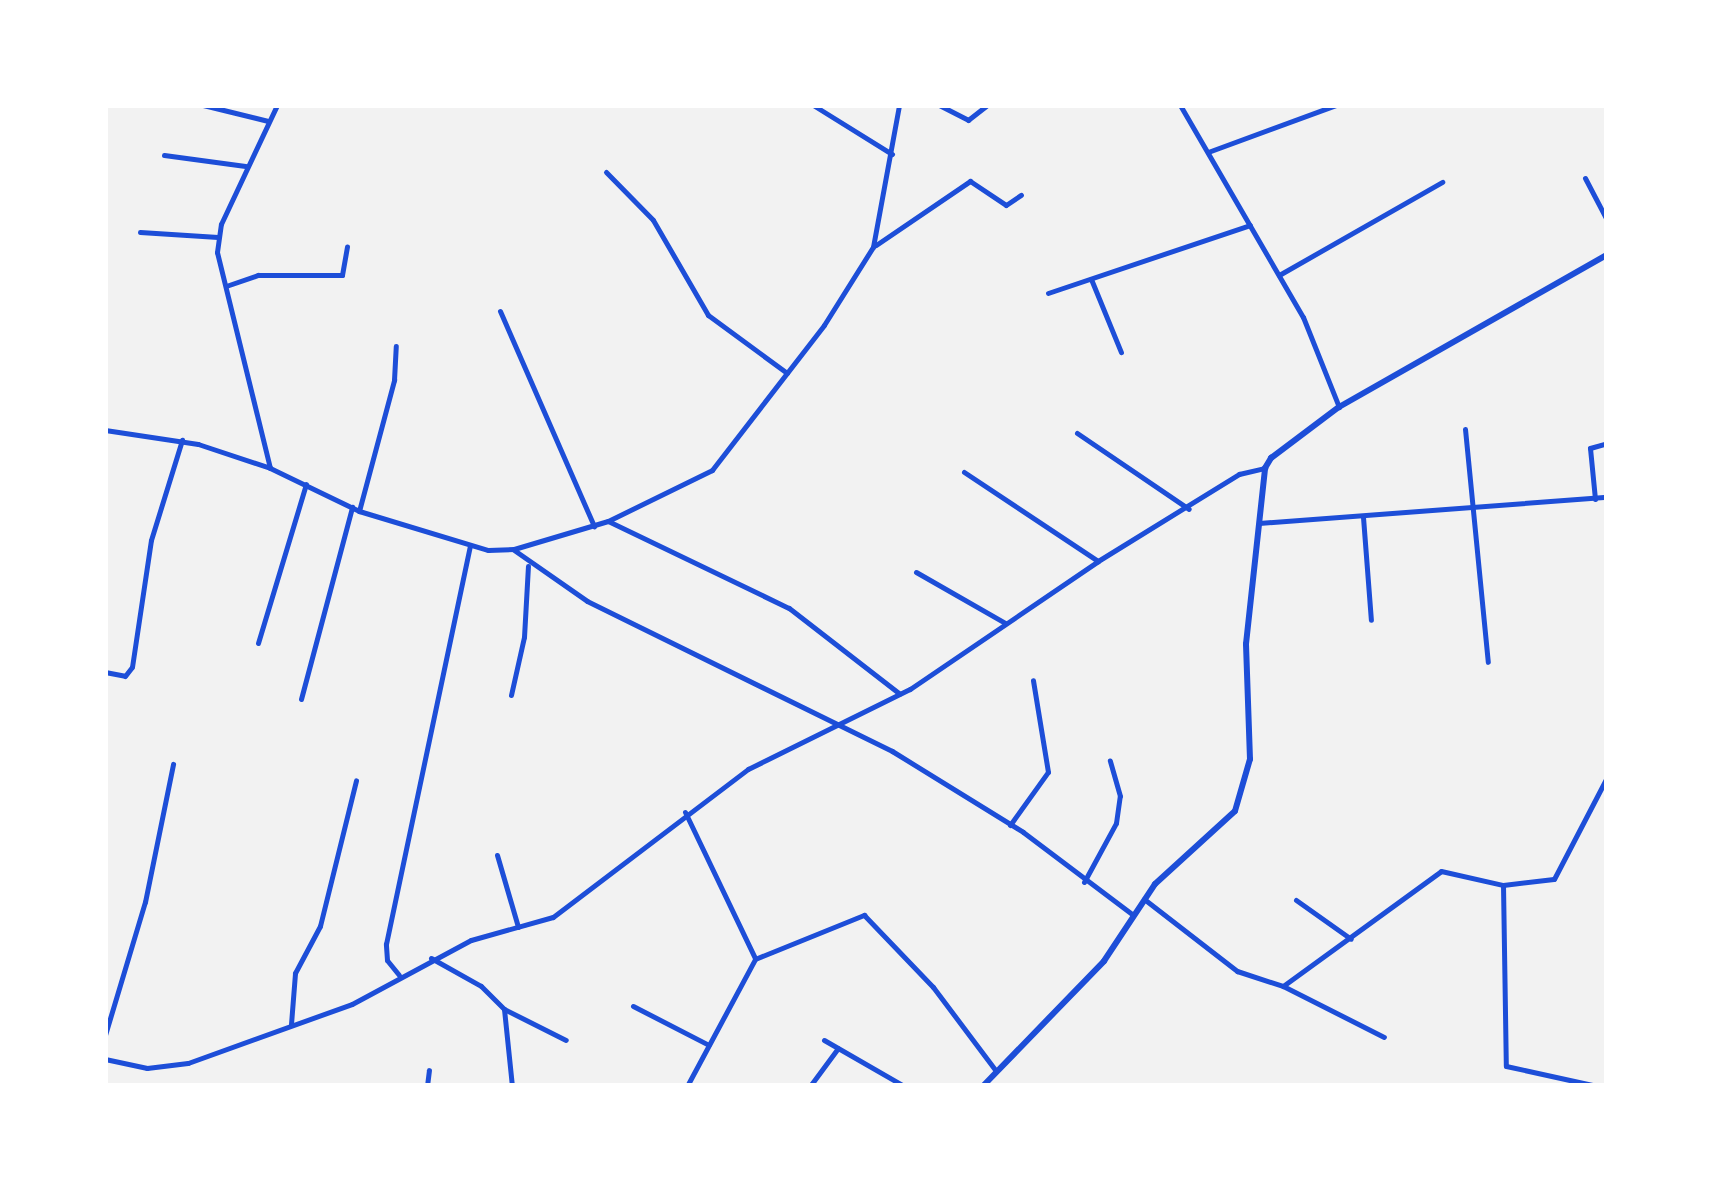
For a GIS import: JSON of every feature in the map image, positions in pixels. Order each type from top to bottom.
[{"type":"street","points":[[203,105],[268,122]]},
{"type":"street","points":[[270,468],[226,286],[218,236],[245,166],[276,105]]},
{"type":"street","points":[[813,105],[892,154]]},
{"type":"street","points":[[873,247],[900,105]]},
{"type":"street","points":[[940,105],[968,120],[987,105]]},
{"type":"street","points":[[1180,105],[1279,275],[1338,407]]},
{"type":"street","points":[[1208,152],[1336,105]]},
{"type":"street","points":[[164,155],[245,166]]},
{"type":"street","points":[[606,172],[653,220],[708,315],[787,372]]},
{"type":"street","points":[[1585,178],[1607,220]]},
{"type":"street","points":[[105,430],[182,440],[270,468],[360,511],[470,546],[514,549],[608,521],[712,470],[787,372],[873,247],[970,180],[1006,205],[1021,195]]},
{"type":"street","points":[[1279,275],[1442,182]]},
{"type":"street","points":[[1048,293],[1250,225]]},
{"type":"street","points":[[140,232],[218,236]]},
{"type":"street","points":[[226,286],[265,274],[342,275],[347,246]]},
{"type":"street","points":[[105,1059],[147,1068],[177,1066],[344,1007],[431,958],[569,908],[686,812],[748,769],[844,726],[900,694],[1098,561],[1189,509],[1239,474],[1264,468],[1304,428],[1607,255]]},
{"type":"street","points":[[1090,278],[1122,352]]},
{"type":"street","points":[[500,311],[594,526]]},
{"type":"street","points":[[360,511],[392,385],[396,346]]},
{"type":"street","points":[[1465,428],[1488,662]]},
{"type":"street","points":[[1077,433],[1189,509]]},
{"type":"street","points":[[105,672],[125,676],[132,666],[151,540],[182,440]]},
{"type":"street","points":[[1595,499],[1590,448],[1607,443]]},
{"type":"street","points":[[983,1086],[1104,961],[1169,868],[1223,825],[1244,790],[1250,759],[1246,644],[1264,468]]},
{"type":"street","points":[[964,472],[1098,561]]},
{"type":"street","points":[[258,643],[306,484]]},
{"type":"street","points":[[1259,523],[1474,512],[1607,497]]},
{"type":"street","points":[[301,699],[352,508]]},
{"type":"street","points":[[1363,517],[1371,620]]},
{"type":"street","points":[[608,521],[788,608],[900,694]]},
{"type":"street","points":[[400,975],[387,960],[386,944],[470,546]]},
{"type":"street","points":[[514,549],[528,566],[587,601],[844,726],[1010,825],[1134,915]]},
{"type":"street","points":[[511,695],[524,637],[528,566]]},
{"type":"street","points":[[916,572],[1006,623]]},
{"type":"street","points":[[1010,825],[1049,769],[1032,680]]},
{"type":"street","points":[[1084,882],[1116,823],[1120,796],[1110,760]]},
{"type":"street","points":[[105,1035],[146,902],[174,764]]},
{"type":"street","points":[[1283,986],[1441,871],[1503,885],[1557,877],[1607,777]]},
{"type":"street","points":[[291,1024],[295,973],[320,926],[356,780]]},
{"type":"street","points":[[686,812],[755,959]]},
{"type":"street","points":[[498,855],[518,927]]},
{"type":"street","points":[[1503,885],[1506,1066],[1597,1086]]},
{"type":"street","points":[[1144,899],[1237,971],[1283,986],[1384,1037]]},
{"type":"street","points":[[1296,900],[1351,938]]},
{"type":"street","points":[[687,1086],[755,959],[868,916],[996,1071]]},
{"type":"street","points":[[431,958],[468,977],[504,1009],[566,1040]]},
{"type":"street","points":[[633,1006],[709,1045]]},
{"type":"street","points":[[504,1009],[512,1086]]},
{"type":"street","points":[[824,1040],[904,1086]]},
{"type":"street","points":[[810,1086],[838,1048]]},
{"type":"street","points":[[426,1086],[428,1070]]}]
